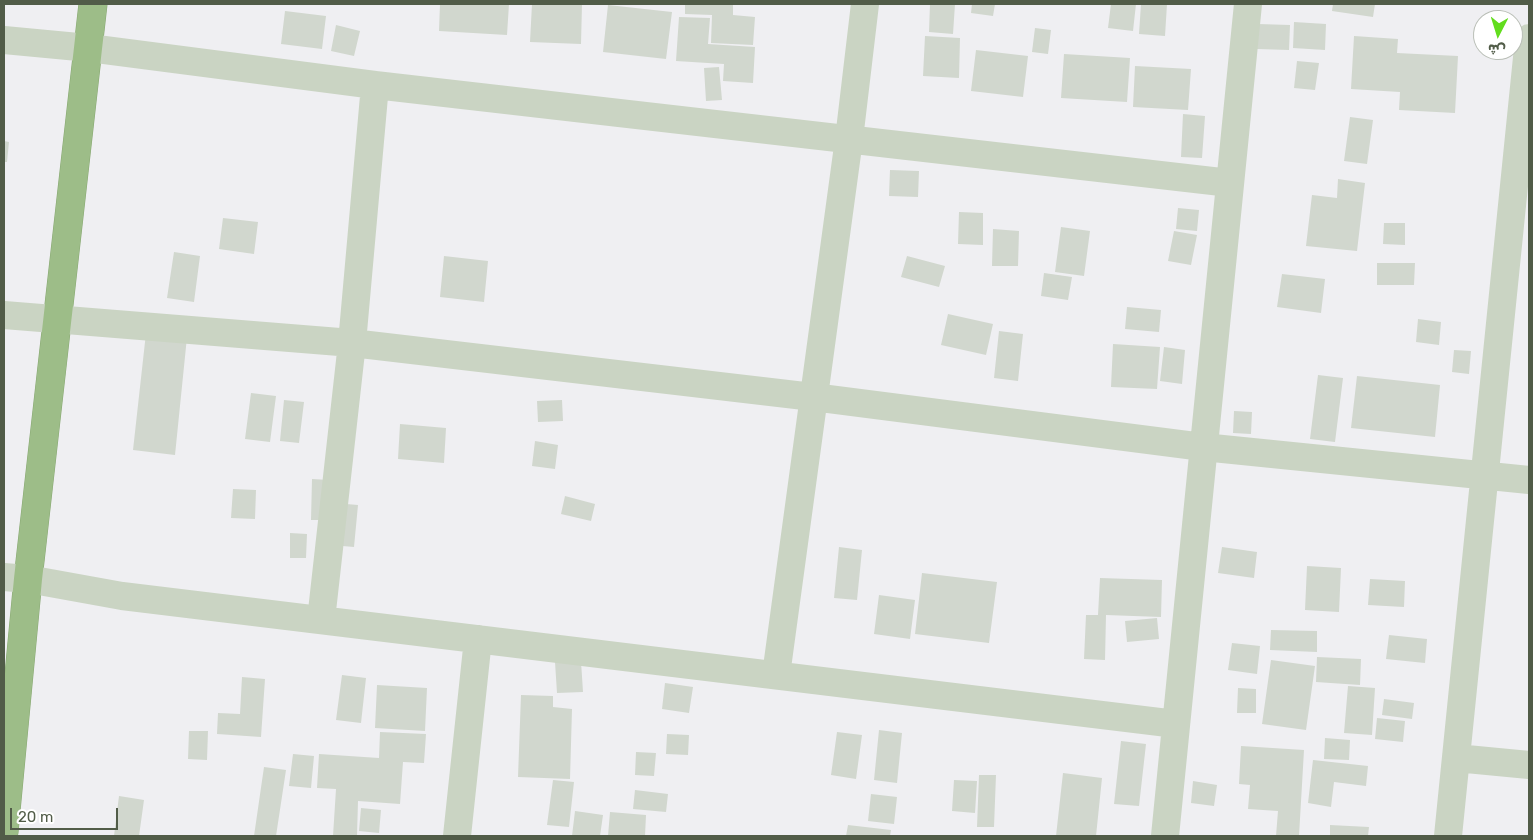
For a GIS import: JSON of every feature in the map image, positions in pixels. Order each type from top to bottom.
[{"type":"highway","points":[[4,832],[16,578],[58,319],[94,4]]},
{"type":"street","points":[[776,675],[849,139],[865,4]]},
{"type":"street","points":[[1164,836],[1248,4]]},
{"type":"street","points":[[1448,836],[1485,476],[1520,223],[1529,38]]},
{"type":"street","points":[[4,40],[89,48],[375,86],[1230,183]]},
{"type":"street","points":[[321,620],[352,342],[375,86]]},
{"type":"street","points":[[4,315],[352,342],[813,397],[1203,447],[1529,480]]},
{"type":"street","points":[[16,578],[122,596],[1176,724]]},
{"type":"street","points":[[457,836],[478,639]]},
{"type":"street","points":[[1456,758],[1529,765]]},
{"type":"building","points":[[440,4],[509,4],[507,35],[439,31]]},
{"type":"building","points":[[532,4],[582,4],[581,44],[530,42]]},
{"type":"building","points":[[685,4],[733,4],[733,15],[755,17],[753,45],[711,43],[712,15],[685,14]]},
{"type":"building","points":[[930,4],[955,4],[953,34],[929,32]]},
{"type":"building","points":[[972,4],[995,4],[993,16],[971,13]]},
{"type":"building","points":[[1111,4],[1136,4],[1133,31],[1108,28]]},
{"type":"building","points":[[1141,4],[1167,4],[1165,36],[1139,34]]},
{"type":"building","points":[[1333,4],[1375,4],[1373,17],[1332,11]]},
{"type":"building","points":[[608,5],[672,12],[666,59],[603,52]]},
{"type":"building","points":[[285,11],[326,16],[322,49],[281,44]]},
{"type":"building","points":[[679,17],[710,18],[708,44],[755,47],[753,83],[723,81],[724,64],[676,61]]},
{"type":"building","points":[[1294,22],[1326,24],[1325,50],[1293,48]]},
{"type":"building","points":[[1258,24],[1290,25],[1289,50],[1257,49]]},
{"type":"building","points":[[336,25],[360,31],[354,56],[331,51]]},
{"type":"building","points":[[1035,28],[1051,30],[1048,54],[1032,52]]},
{"type":"building","points":[[925,36],[960,38],[959,78],[923,76]]},
{"type":"building","points":[[1354,36],[1398,39],[1397,53],[1458,56],[1455,113],[1399,110],[1400,92],[1351,89]]},
{"type":"building","points":[[976,50],[1028,56],[1023,97],[971,91]]},
{"type":"building","points":[[1064,54],[1130,58],[1127,102],[1061,98]]},
{"type":"building","points":[[1297,61],[1319,63],[1315,90],[1294,88]]},
{"type":"building","points":[[1135,66],[1191,69],[1188,110],[1133,107]]},
{"type":"building","points":[[719,67],[722,100],[706,101],[704,68]]},
{"type":"building","points":[[1183,114],[1205,116],[1202,158],[1181,157]]},
{"type":"building","points":[[1350,117],[1373,120],[1367,164],[1344,161]]},
{"type":"building","points":[[4,141],[9,142],[7,162],[4,162]]},
{"type":"building","points":[[890,170],[919,171],[918,197],[889,196]]},
{"type":"building","points":[[1338,179],[1365,183],[1357,251],[1306,246],[1312,195],[1337,198]]},
{"type":"building","points":[[1178,208],[1199,210],[1197,231],[1176,229]]},
{"type":"building","points":[[959,212],[983,213],[983,245],[958,244]]},
{"type":"building","points":[[223,218],[258,222],[254,254],[219,249]]},
{"type":"building","points":[[1384,223],[1405,223],[1405,245],[1383,244]]},
{"type":"building","points":[[1061,227],[1090,231],[1084,276],[1055,272]]},
{"type":"building","points":[[993,229],[1019,231],[1018,266],[992,266]]},
{"type":"building","points":[[1174,231],[1197,235],[1191,265],[1168,261]]},
{"type":"building","points":[[174,252],[200,256],[194,302],[167,298]]},
{"type":"building","points":[[444,256],[488,261],[484,302],[440,297]]},
{"type":"building","points":[[907,256],[945,266],[939,287],[901,277]]},
{"type":"building","points":[[1377,263],[1415,263],[1414,285],[1377,285]]},
{"type":"building","points":[[1044,273],[1072,277],[1068,300],[1041,296]]},
{"type":"building","points":[[1282,274],[1325,279],[1321,313],[1277,307]]},
{"type":"building","points":[[1127,307],[1161,310],[1159,332],[1125,329]]},
{"type":"building","points":[[948,314],[993,324],[986,355],[941,345]]},
{"type":"building","points":[[1418,319],[1441,322],[1439,345],[1416,342]]},
{"type":"building","points":[[999,331],[1023,334],[1018,381],[994,378]]},
{"type":"building","points":[[146,333],[187,337],[175,455],[133,450]]},
{"type":"building","points":[[1113,344],[1160,347],[1157,389],[1111,387]]},
{"type":"building","points":[[1164,347],[1185,350],[1182,384],[1160,381]]},
{"type":"building","points":[[1454,350],[1471,351],[1469,374],[1452,372]]},
{"type":"building","points":[[1318,375],[1343,378],[1335,442],[1310,439]]},
{"type":"building","points":[[1357,376],[1440,385],[1435,437],[1351,428]]},
{"type":"building","points":[[251,393],[276,396],[270,442],[245,439]]},
{"type":"building","points":[[284,400],[304,402],[299,443],[280,441]]},
{"type":"building","points":[[562,400],[563,421],[538,422],[537,401]]},
{"type":"building","points":[[1234,411],[1252,412],[1251,434],[1233,433]]},
{"type":"building","points":[[400,424],[446,428],[444,463],[398,459]]},
{"type":"building","points":[[535,441],[558,445],[555,469],[532,466]]},
{"type":"building","points":[[312,479],[329,480],[328,520],[311,520]]},
{"type":"building","points":[[233,489],[256,490],[255,519],[231,518]]},
{"type":"building","points":[[565,496],[595,504],[591,521],[561,514]]},
{"type":"building","points":[[335,503],[358,505],[354,547],[331,545]]},
{"type":"building","points":[[290,533],[307,534],[306,558],[290,558]]},
{"type":"building","points":[[839,547],[862,550],[857,600],[834,598]]},
{"type":"building","points":[[1222,547],[1257,552],[1254,578],[1218,573]]},
{"type":"building","points":[[1307,566],[1341,568],[1339,612],[1305,610]]},
{"type":"building","points":[[922,573],[997,582],[989,643],[915,634]]},
{"type":"building","points":[[1100,578],[1162,580],[1161,617],[1106,615],[1105,660],[1084,659],[1086,615],[1098,615]]},
{"type":"building","points":[[1370,579],[1405,581],[1404,607],[1368,605]]},
{"type":"building","points":[[879,595],[915,600],[910,639],[874,634]]},
{"type":"building","points":[[1157,618],[1159,639],[1127,642],[1125,621]]},
{"type":"building","points":[[1271,630],[1317,631],[1317,652],[1270,650]]},
{"type":"building","points":[[1389,635],[1427,639],[1425,663],[1386,659]]},
{"type":"building","points":[[1232,643],[1260,646],[1257,674],[1228,670]]},
{"type":"building","points":[[1317,657],[1361,659],[1360,685],[1316,682]]},
{"type":"building","points":[[1271,660],[1315,666],[1306,730],[1262,724]]},
{"type":"building","points":[[581,661],[583,692],[557,693],[555,662]]},
{"type":"building","points":[[342,675],[366,678],[361,723],[336,720]]},
{"type":"building","points":[[242,677],[265,679],[261,737],[217,734],[218,713],[240,714]]},
{"type":"building","points":[[665,683],[693,687],[689,713],[662,709]]},
{"type":"building","points":[[377,685],[427,688],[425,731],[375,728]]},
{"type":"building","points":[[1348,686],[1375,688],[1372,735],[1344,733]]},
{"type":"building","points":[[1238,688],[1256,689],[1256,713],[1237,713]]},
{"type":"building","points":[[521,695],[553,696],[553,707],[572,709],[570,779],[518,777]]},
{"type":"building","points":[[1384,699],[1414,703],[1412,719],[1382,715]]},
{"type":"building","points":[[1377,718],[1405,721],[1403,742],[1375,739]]},
{"type":"building","points":[[879,730],[902,733],[897,783],[874,780]]},
{"type":"building","points":[[189,731],[208,731],[207,760],[188,759]]},
{"type":"building","points":[[380,732],[426,734],[424,763],[403,762],[400,804],[358,801],[357,836],[333,836],[336,789],[317,788],[319,754],[379,758]]},
{"type":"building","points":[[837,732],[862,735],[856,779],[831,775]]},
{"type":"building","points":[[667,734],[689,735],[688,755],[666,754]]},
{"type":"building","points":[[1325,738],[1350,740],[1349,760],[1324,759]]},
{"type":"building","points":[[1121,741],[1146,744],[1139,806],[1114,804]]},
{"type":"building","points":[[1241,746],[1304,750],[1299,836],[1276,836],[1278,811],[1248,809],[1250,785],[1239,784]]},
{"type":"building","points":[[636,752],[656,753],[654,776],[635,775]]},
{"type":"building","points":[[293,754],[314,756],[311,788],[289,786]]},
{"type":"building","points":[[1313,760],[1368,766],[1366,786],[1334,782],[1331,807],[1308,803]]},
{"type":"building","points":[[264,767],[286,770],[276,836],[254,836]]},
{"type":"building","points":[[1063,773],[1102,778],[1096,836],[1056,836]]},
{"type":"building","points":[[979,775],[996,775],[994,827],[977,827]]},
{"type":"building","points":[[553,780],[574,782],[569,827],[547,825]]},
{"type":"building","points":[[954,780],[977,781],[975,813],[952,811]]},
{"type":"building","points":[[1193,781],[1217,785],[1214,806],[1191,803]]},
{"type":"building","points":[[635,790],[668,794],[666,812],[633,809]]},
{"type":"building","points":[[871,794],[897,797],[894,824],[868,821]]},
{"type":"building","points":[[119,796],[144,800],[139,836],[114,836]]},
{"type":"building","points":[[361,808],[381,810],[379,833],[359,831]]},
{"type":"building","points":[[575,811],[603,815],[600,836],[572,836]]},
{"type":"building","points":[[610,812],[646,815],[645,836],[608,836]]},
{"type":"building","points":[[848,825],[891,830],[890,836],[846,836]]},
{"type":"building","points":[[1330,825],[1369,827],[1368,836],[1330,836]]}]
